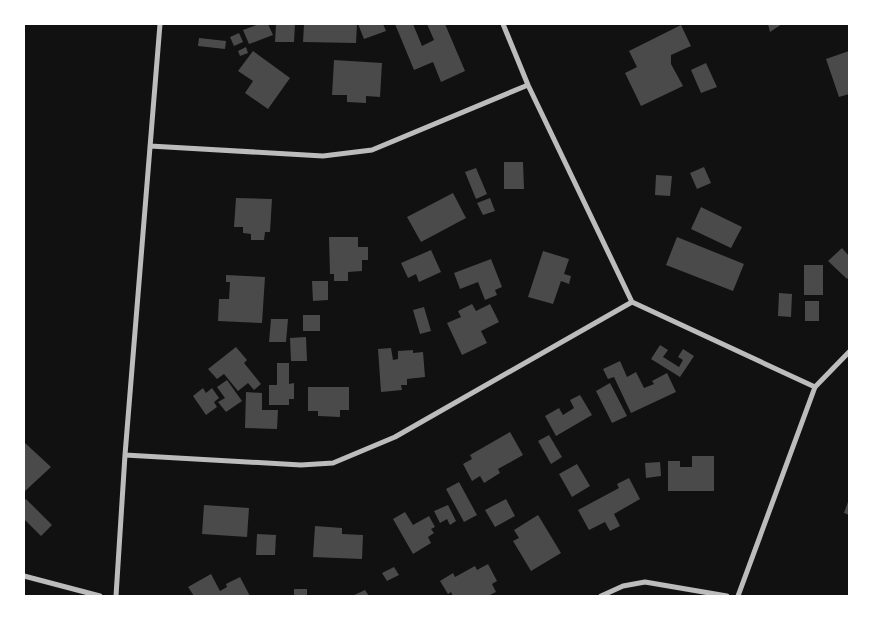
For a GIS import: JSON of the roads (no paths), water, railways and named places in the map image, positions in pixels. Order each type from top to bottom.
[{"type":"street","points":[[116,596],[125,455],[160,24]]},
{"type":"street","points":[[503,24],[528,85],[632,302],[815,387]]},
{"type":"street","points":[[150,146],[323,156],[372,150],[528,85]]},
{"type":"street","points":[[125,455],[301,465],[333,463],[395,437],[632,302]]},
{"type":"street","points":[[738,596],[815,387],[849,352]]},
{"type":"street","points":[[24,576],[100,596]]},
{"type":"street","points":[[601,596],[623,586],[646,582],[727,596]]}]
